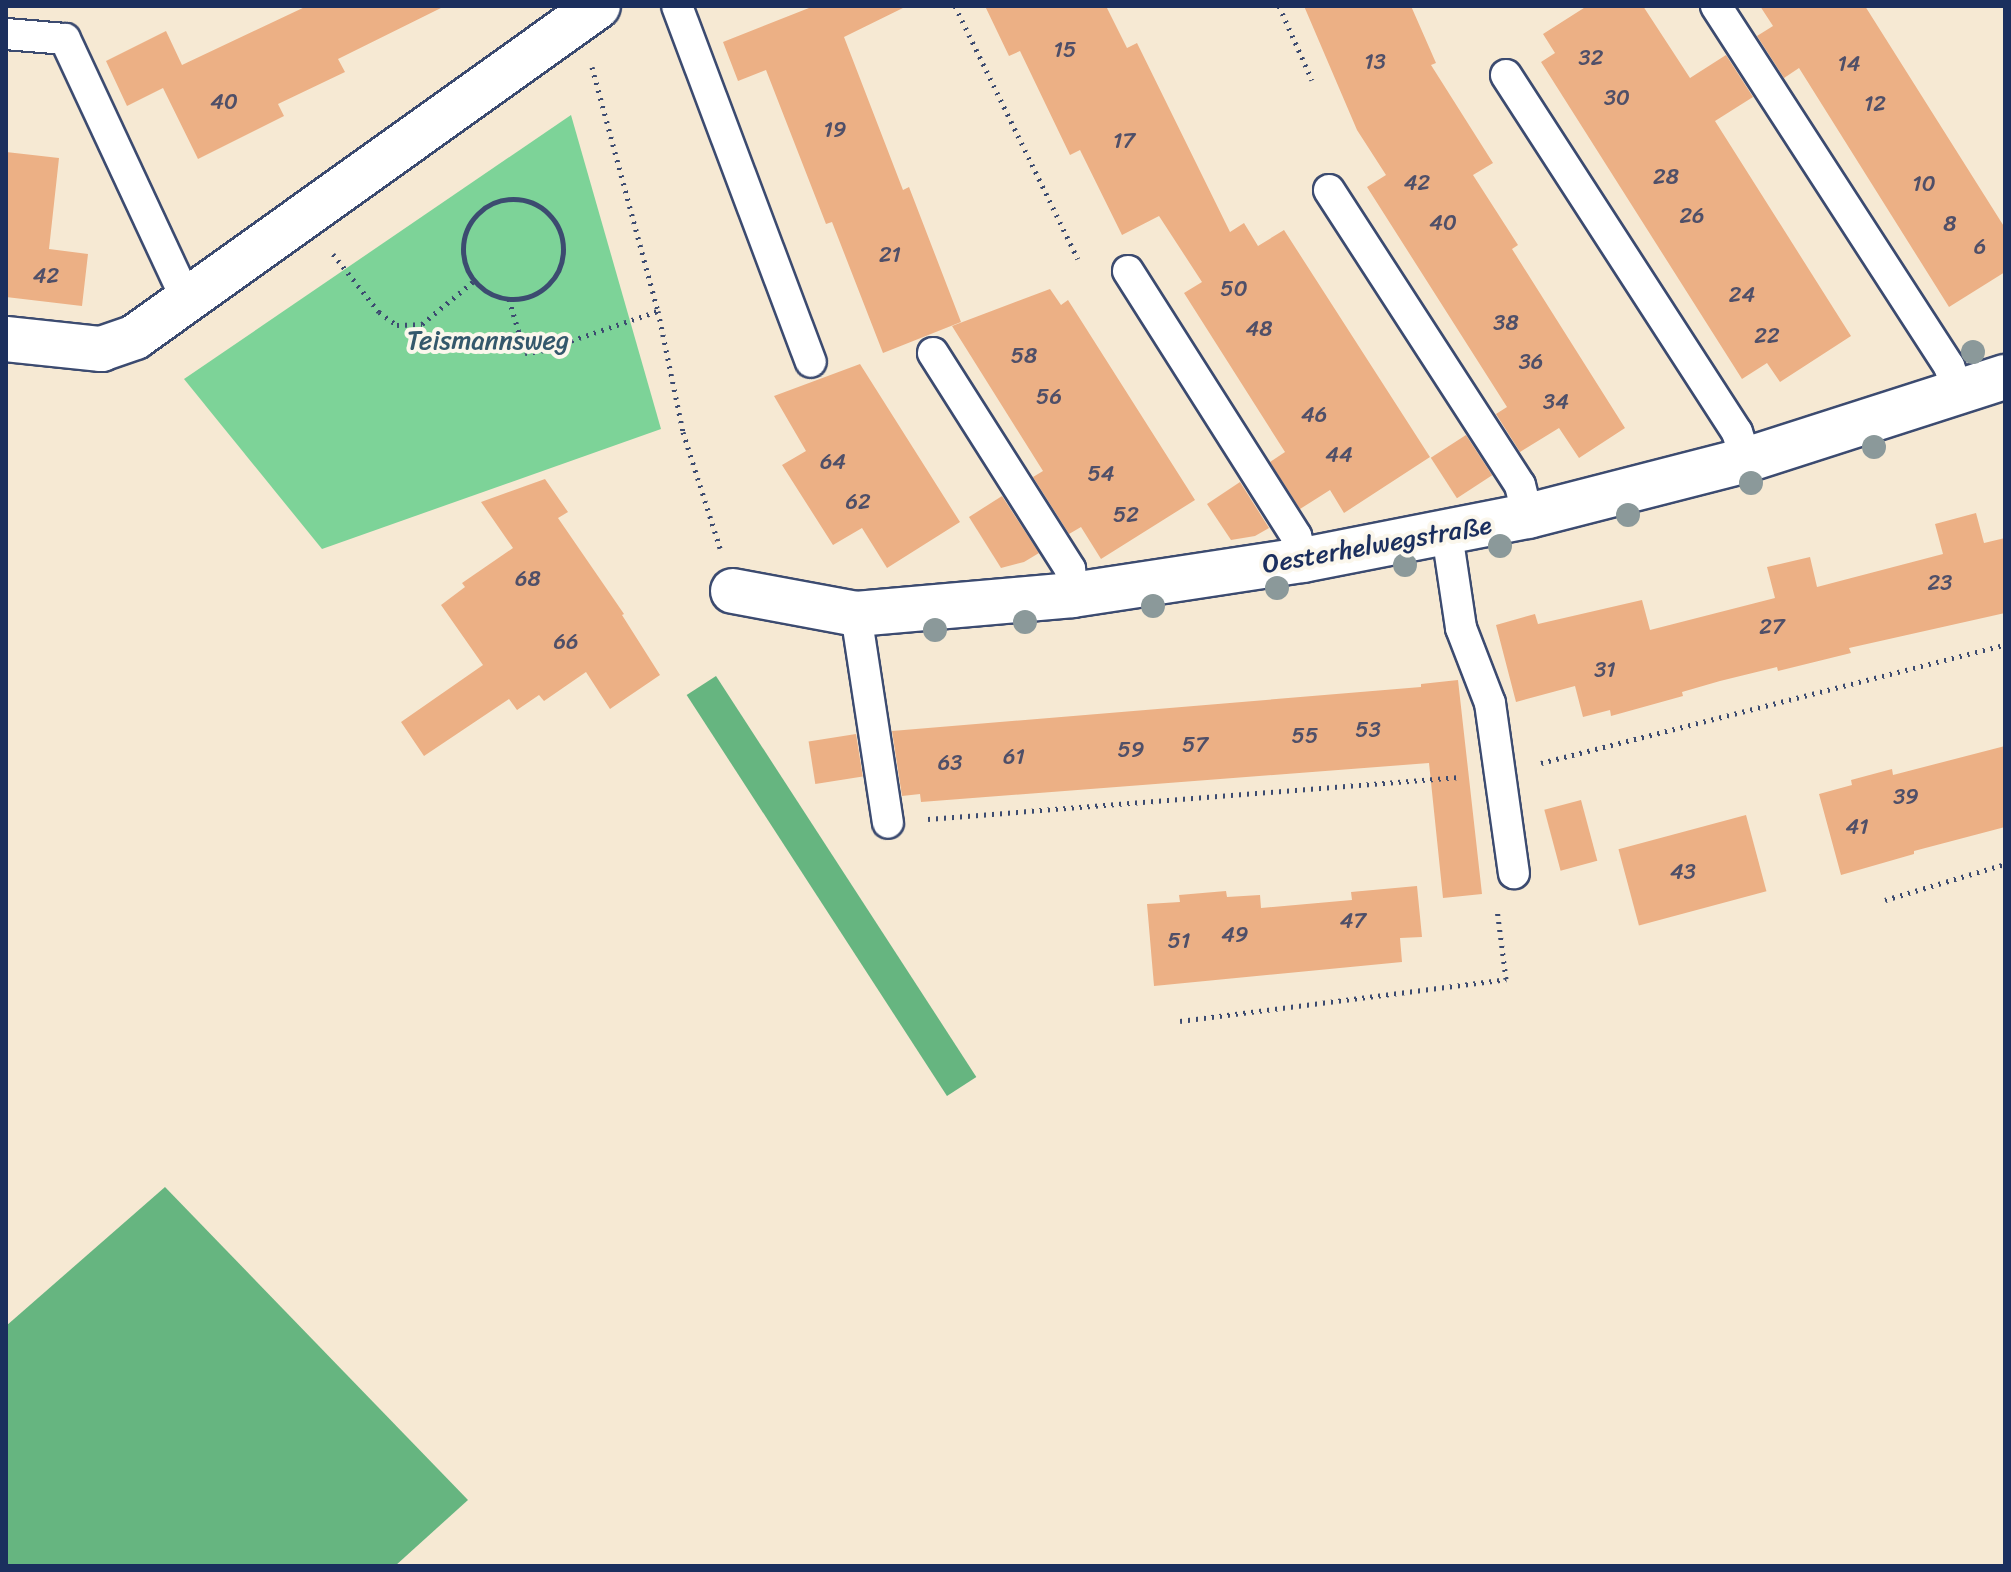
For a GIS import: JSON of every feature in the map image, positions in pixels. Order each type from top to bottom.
[{"type":"street","points":[[6,339],[101,349],[135,337],[588,12]]},
{"type":"street","name":"Oesterhelwegstraße","points":[[733,591],[856,614],[1073,595],[1303,560],[1528,516],[1746,460],[2005,377]]},
{"type":"lane","points":[[677,6],[811,362]]},
{"type":"lane","points":[[1716,6],[1949,366],[1959,393]]},
{"type":"lane","points":[[6,34],[65,39],[186,299]]},
{"type":"lane","points":[[1506,75],[1737,432],[1746,460]]},
{"type":"lane","points":[[1329,190],[1520,485],[1528,516]]},
{"type":"lane","points":[[1128,271],[1296,536],[1303,560]]},
{"type":"lane","points":[[933,353],[1070,569],[1073,595]]},
{"type":"lane","points":[[1447,534],[1461,628],[1490,703],[1514,873]]},
{"type":"lane","points":[[856,614],[888,823]]},
{"type":"path","points":[[955,6],[1078,259]]},
{"type":"path","points":[[1279,6],[1312,80]]},
{"type":"path","points":[[588,12],[683,432],[733,591]]},
{"type":"path","points":[[504,199],[524,200],[542,208],[559,232],[561,260],[554,278],[539,292],[509,299],[483,290],[474,281],[463,257],[464,238],[472,220],[486,207],[504,199]]},
{"type":"path","points":[[305,214],[361,291],[379,312],[397,325],[422,324],[474,281]]},
{"type":"path","points":[[509,299],[525,353],[541,351],[658,311]]},
{"type":"path","points":[[888,823],[1500,774],[2005,645]]},
{"type":"path","points":[[1885,900],[2005,864]]},
{"type":"path","points":[[1180,1021],[1506,979],[1496,907],[1514,873]]},
{"type":"green space","name":"Teismannsweg","points":[[571,115],[661,429],[322,549],[184,379]]},
{"type":"green space","points":[[716,676],[976,1077],[947,1096],[687,695]]},
{"type":"green space","points":[[165,1187],[468,1500],[395,1566],[6,1566],[6,1326]]},
{"type":"building","points":[[307,6],[445,6],[338,59],[345,72],[278,104],[284,116],[198,159],[163,88],[127,106],[106,61],[166,31],[182,65]]},
{"type":"building","points":[[814,6],[907,6],[844,37],[903,190],[909,187],[961,322],[883,353],[832,222],[826,224],[766,70],[738,81],[723,42]]},
{"type":"building","points":[[985,6],[1106,6],[1127,48],[1137,43],[1230,232],[1244,223],[1258,246],[1284,230],[1430,457],[1344,513],[1330,490],[1300,509],[1270,462],[1285,452],[1184,293],[1202,282],[1159,216],[1122,235],[1080,150],[1070,155],[1020,51],[1009,56]]},
{"type":"building","points":[[1304,6],[1411,6],[1436,63],[1431,65],[1493,163],[1473,175],[1518,245],[1512,249],[1625,428],[1579,458],[1559,428],[1520,452],[1496,414],[1507,407],[1367,187],[1386,175],[1357,130]]},
{"type":"building","points":[[1587,6],[1643,6],[1690,78],[1726,55],[1753,97],[1715,121],[1851,336],[1780,382],[1767,363],[1742,379],[1541,62],[1555,53],[1543,34]]},
{"type":"building","points":[[1760,6],[1865,6],[2005,228],[2005,272],[1949,307],[1799,68],[1784,78],[1757,36],[1773,26]]},
{"type":"building","points":[[6,152],[59,158],[49,249],[88,254],[82,306],[6,297]]},
{"type":"building","points":[[1050,289],[1061,305],[1068,300],[1195,500],[1101,559],[1081,527],[1069,534],[1033,477],[1043,471],[952,326]]},
{"type":"building","points":[[860,364],[960,522],[887,568],[862,528],[833,545],[782,465],[806,451],[774,396]]},
{"type":"building","points":[[1466,435],[1492,475],[1457,498],[1431,458]]},
{"type":"building","points":[[545,479],[568,512],[558,518],[624,614],[660,675],[610,709],[586,672],[544,701],[539,695],[517,710],[509,699],[424,756],[401,722],[483,665],[441,605],[465,587],[462,583],[513,548],[481,502]]},
{"type":"building","points":[[1240,482],[1269,528],[1255,536],[1231,540],[1207,504]]},
{"type":"building","points":[[1002,496],[1039,553],[1024,562],[1001,568],[969,517]]},
{"type":"building","points":[[1976,513],[1984,543],[2005,538],[2005,613],[1849,648],[1851,653],[1778,671],[1777,667],[1720,681],[1682,692],[1683,696],[1611,716],[1610,710],[1583,717],[1575,686],[1516,702],[1496,625],[1535,614],[1538,624],[1642,600],[1650,630],[1775,598],[1767,567],[1810,557],[1817,587],[1943,554],[1935,524]]},
{"type":"building","points":[[1458,680],[1482,894],[1443,898],[1429,763],[921,802],[920,794],[902,796],[892,731],[1421,687],[1421,684]]},
{"type":"building","points":[[856,734],[863,776],[815,784],[809,742]]},
{"type":"building","points":[[2005,746],[2005,827],[1914,851],[1914,854],[1841,875],[1819,794],[1852,785],[1851,780],[1892,769],[1893,775]]},
{"type":"building","points":[[1581,800],[1597,861],[1561,871],[1544,810]]},
{"type":"building","points":[[1746,815],[1766,891],[1639,925],[1618,849]]},
{"type":"building","points":[[1417,886],[1422,937],[1400,938],[1402,962],[1154,986],[1147,904],[1180,902],[1179,895],[1226,891],[1227,897],[1260,895],[1261,908],[1352,900],[1351,892]]}]
